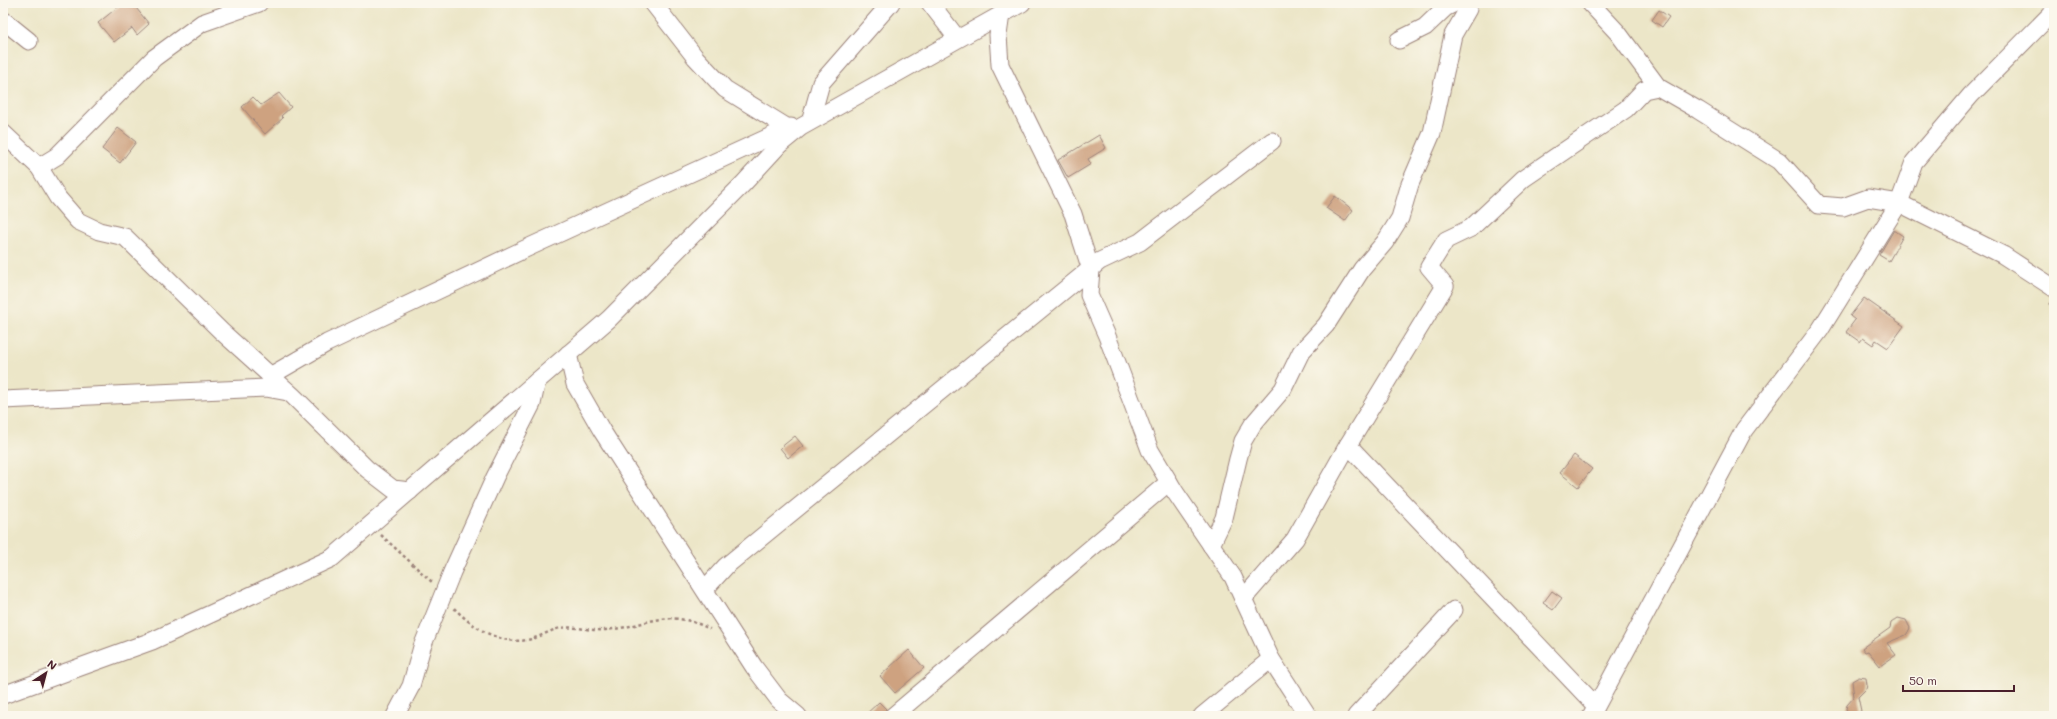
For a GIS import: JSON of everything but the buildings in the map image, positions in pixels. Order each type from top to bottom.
[{"type":"street","points":[[38,167],[57,156],[154,58],[202,24],[259,3]]},
{"type":"street","points":[[653,3],[695,57],[725,89],[800,125]]},
{"type":"street","points":[[3,694],[152,641],[332,558],[609,319],[800,125],[821,83],[891,3]]},
{"type":"street","points":[[930,3],[957,38]]},
{"type":"street","points":[[270,376],[341,336],[518,252],[800,125],[1022,3]]},
{"type":"street","points":[[1399,40],[1425,27],[1445,8],[1455,3]]},
{"type":"street","points":[[1211,545],[1224,518],[1238,459],[1250,428],[1262,411],[1283,389],[1301,352],[1326,326],[1362,269],[1385,242],[1400,218],[1410,184],[1432,133],[1453,36],[1468,10],[1467,3]]},
{"type":"street","points":[[1590,3],[1618,33],[1658,87],[1698,110],[1779,161],[1819,205],[1843,207],[1868,198],[1899,203],[2003,255],[2054,288]]},
{"type":"street","points":[[1348,445],[1594,711],[1744,430],[1820,330],[1899,203],[1914,162],[1971,96],[2054,11]]},
{"type":"street","points":[[1001,14],[998,35],[1000,65],[1073,214],[1091,270],[1089,295],[1107,336],[1150,450],[1169,482],[1233,577],[1254,618],[1271,659],[1308,716]]},
{"type":"street","points":[[3,20],[29,41]]},
{"type":"street","points":[[1243,599],[1295,539],[1348,445],[1445,286],[1429,267],[1446,240],[1471,228],[1523,179],[1626,109],[1644,90],[1658,87]]},
{"type":"street","points":[[3,133],[38,167],[58,198],[78,221],[100,231],[125,236],[270,376],[293,396],[367,469],[393,489],[410,491]]},
{"type":"street","points":[[705,589],[726,566],[1091,270],[1100,261],[1140,242],[1272,141]]},
{"type":"street","points":[[568,354],[575,384],[602,431],[769,688],[798,716]]},
{"type":"street","points":[[395,716],[411,686],[422,647],[495,477],[532,404],[537,381]]},
{"type":"street","points":[[3,400],[266,388],[286,391],[293,396]]},
{"type":"street","points":[[893,716],[1169,482]]},
{"type":"street","points":[[1356,716],[1454,610]]},
{"type":"street","points":[[1202,716],[1271,659]]},
{"type":"path","points":[[370,526],[433,583],[457,611],[487,633],[507,640],[528,640],[561,628],[604,630],[672,617],[698,623],[715,633]]}]
